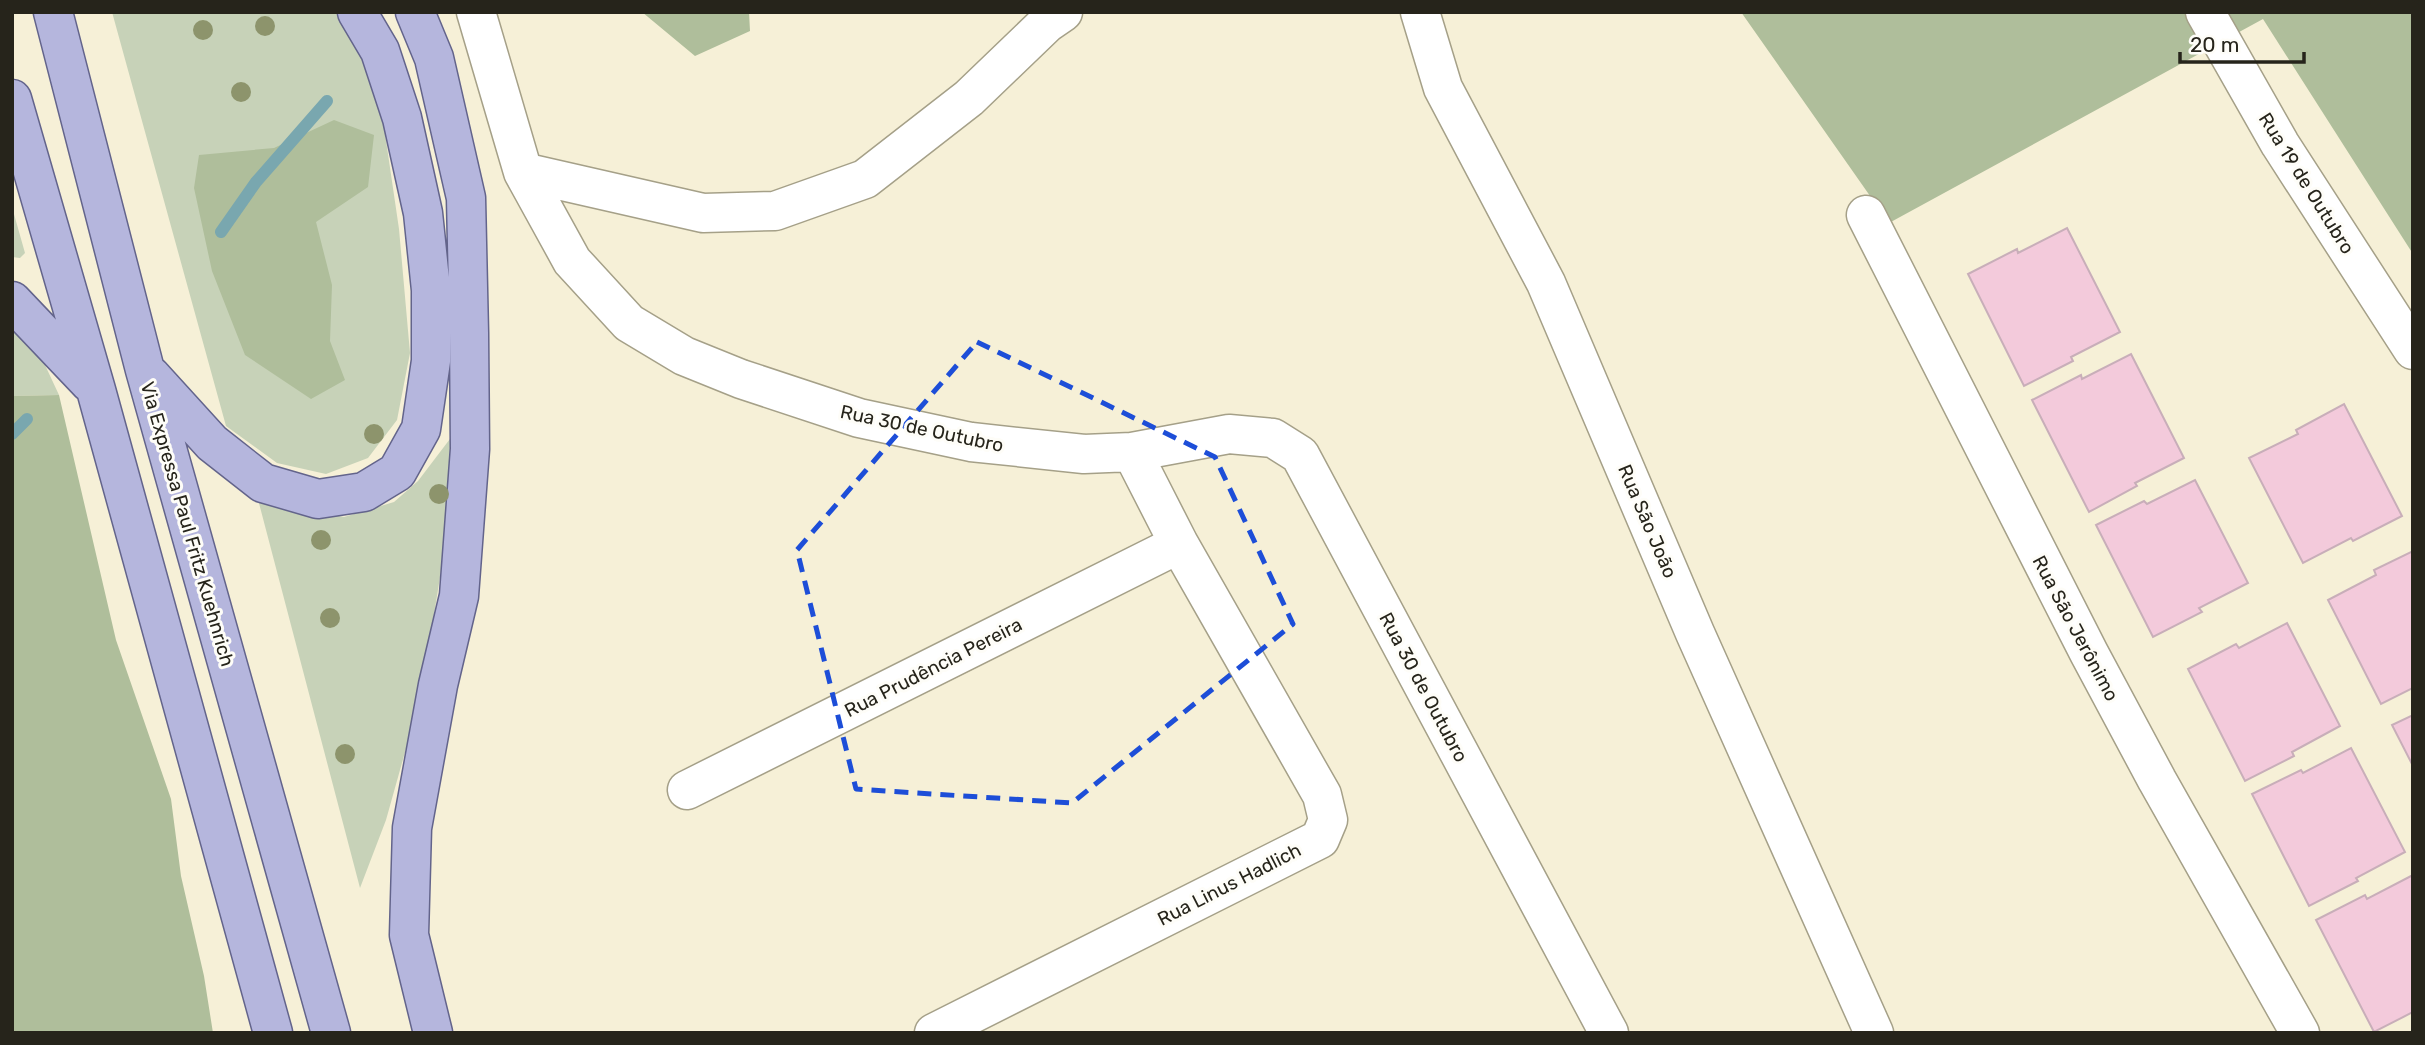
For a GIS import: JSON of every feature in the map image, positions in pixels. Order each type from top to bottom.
[{"type":"main road","points":[[145,369],[212,443],[262,483],[318,499],[364,492],[397,472],[421,429],[431,361],[431,290],[423,213],[402,118],[380,51],[357,12]]},
{"type":"main road","points":[[415,12],[434,58],[466,198],[470,449],[459,596],[438,685],[412,828],[409,935],[433,1033]]},
{"type":"main road","name":"Via Expressa Paul Fritz Kuehnrich","points":[[56,23],[145,369],[331,1033]]},
{"type":"main road","points":[[12,99],[96,390],[272,1031]]},
{"type":"main road","points":[[12,301],[96,390]]},
{"type":"street","name":"Rua 30 de Outubro","points":[[476,12],[523,172],[572,261],[629,323],[684,356],[752,383],[859,418],[958,440],[1084,454],[1132,452],[1229,434],[1273,438],[1300,455],[1609,1033]]},
{"type":"street","points":[[523,172],[703,214],[775,211],[865,179],[969,98],[1047,23],[1063,12]]},
{"type":"street","name":"Rua São João","points":[[1420,12],[1443,88],[1546,283],[1695,633],[1874,1033]]},
{"type":"street","name":"Rua 19 de Outubro","points":[[2205,12],[2280,144],[2413,350]]},
{"type":"street","name":"Rua São Jerônimo","points":[[1866,215],[2101,676],[2300,1033]]},
{"type":"street","name":"Rua Linus Hadlich","points":[[934,1033],[1320,839],[1328,820],[1322,795],[1179,544],[1132,452]]},
{"type":"street","name":"Rua Prudência Pereira","points":[[687,790],[1179,544]]},
{"type":"highlighted area","points":[[977,342],[1215,457],[1293,624],[1072,803],[856,789],[797,550]]},
{"type":"green space","points":[[112,12],[335,12],[357,44],[383,120],[399,229],[410,353],[397,420],[368,458],[326,474],[277,463],[226,426]]},
{"type":"green space","points":[[642,12],[749,12],[750,31],[695,56]]},
{"type":"green space","points":[[1741,12],[2413,12],[2413,254],[2263,19],[1889,223]]},
{"type":"green space","points":[[334,120],[374,135],[368,187],[316,222],[332,285],[330,341],[345,380],[311,399],[245,355],[212,271],[194,188],[199,155],[274,148]]},
{"type":"green space","points":[[12,207],[25,253],[20,258],[12,257]]},
{"type":"green space","points":[[12,327],[45,365],[59,395],[12,396]]},
{"type":"green space","points":[[59,395],[116,640],[171,799],[181,876],[204,976],[213,1033],[12,1033],[12,396]]},
{"type":"green space","points":[[456,431],[451,509],[421,695],[386,820],[360,888],[255,488],[292,507],[344,517],[394,502],[418,481]]},
{"type":"building","points":[[2067,228],[2120,332],[2071,357],[2073,361],[2024,386],[1968,274]]},
{"type":"building","points":[[2131,354],[2184,458],[2135,483],[2137,486],[2089,512],[2032,400]]},
{"type":"building","points":[[2344,404],[2402,516],[2303,563],[2249,458],[2298,434],[2296,430]]},
{"type":"building","points":[[2195,480],[2248,583],[2199,608],[2202,612],[2153,637],[2096,525]]},
{"type":"building","points":[[2413,551],[2413,688],[2381,704],[2328,600],[2376,575],[2374,570]]},
{"type":"building","points":[[2287,623],[2340,726],[2292,752],[2294,756],[2245,781],[2188,669],[2236,644],[2239,648]]},
{"type":"building","points":[[2413,715],[2413,766],[2392,725]]},
{"type":"building","points":[[2351,748],[2405,852],[2356,878],[2358,881],[2309,906],[2252,794],[2301,770],[2303,773]]},
{"type":"building","points":[[2413,875],[2413,1012],[2374,1032],[2316,920],[2365,895],[2367,899]]},
{"type":"waterway","points":[[221,232],[256,182],[327,101]]},
{"type":"waterway","points":[[12,434],[27,419]]}]
